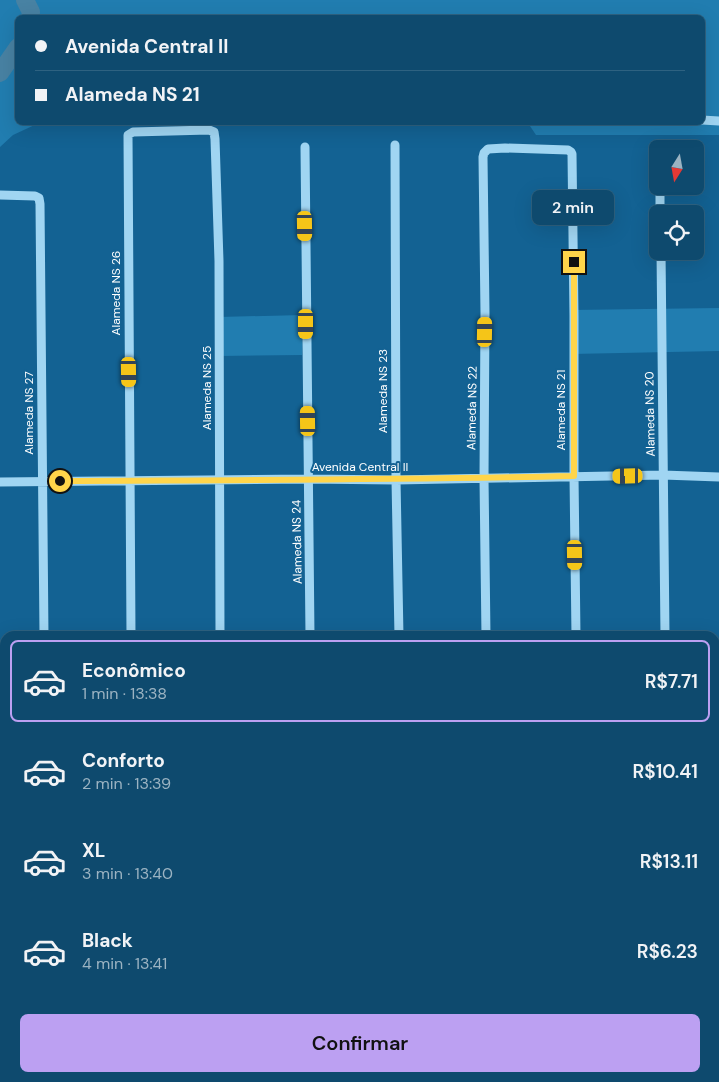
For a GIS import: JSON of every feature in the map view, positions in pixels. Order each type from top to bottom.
[{"type":"street","points":[[705,120],[719,121]]},
{"type":"street","name":"Alameda NS 26","points":[[131,631],[128,135],[133,132],[209,130],[214,132],[216,139]]},
{"type":"street","name":"Alameda NS 25","points":[[216,139],[219,261],[220,631]]},
{"type":"street","name":"Alameda NS 23","points":[[395,145],[396,480],[399,631]]},
{"type":"street","name":"Alameda NS 24","points":[[304,147],[310,631]]},
{"type":"street","name":"Alameda NS 22","points":[[486,631],[484,153],[489,148],[505,148],[568,150],[572,154]]},
{"type":"street","name":"Alameda NS 21","points":[[572,154],[576,631]]},
{"type":"street","name":"Alameda NS 27","points":[[0,195],[31,195],[38,198],[40,204],[44,631]]},
{"type":"street","name":"Alameda NS 20","points":[[661,260],[665,631]]},
{"type":"street","name":"Avenida Central II","points":[[0,482],[396,480],[663,475],[719,477]]},
{"type":"shaded area","points":[[0,0],[719,0],[719,135],[536,135],[530,126],[526,125],[705,125],[705,15],[15,15],[15,125],[35,125],[13,135],[0,147]]},
{"type":"shaded area","points":[[318,125],[395,125],[392,126]]},
{"type":"shaded area","points":[[719,308],[719,351],[571,354],[572,310]]},
{"type":"shaded area","points":[[303,315],[302,355],[219,356],[219,317]]},
{"type":"waterway","points":[[25,0],[31,12],[30,15]]},
{"type":"waterway","points":[[0,73],[15,51]]},
{"type":"route","points":[[60,481],[396,480],[574,476],[574,262]]}]
